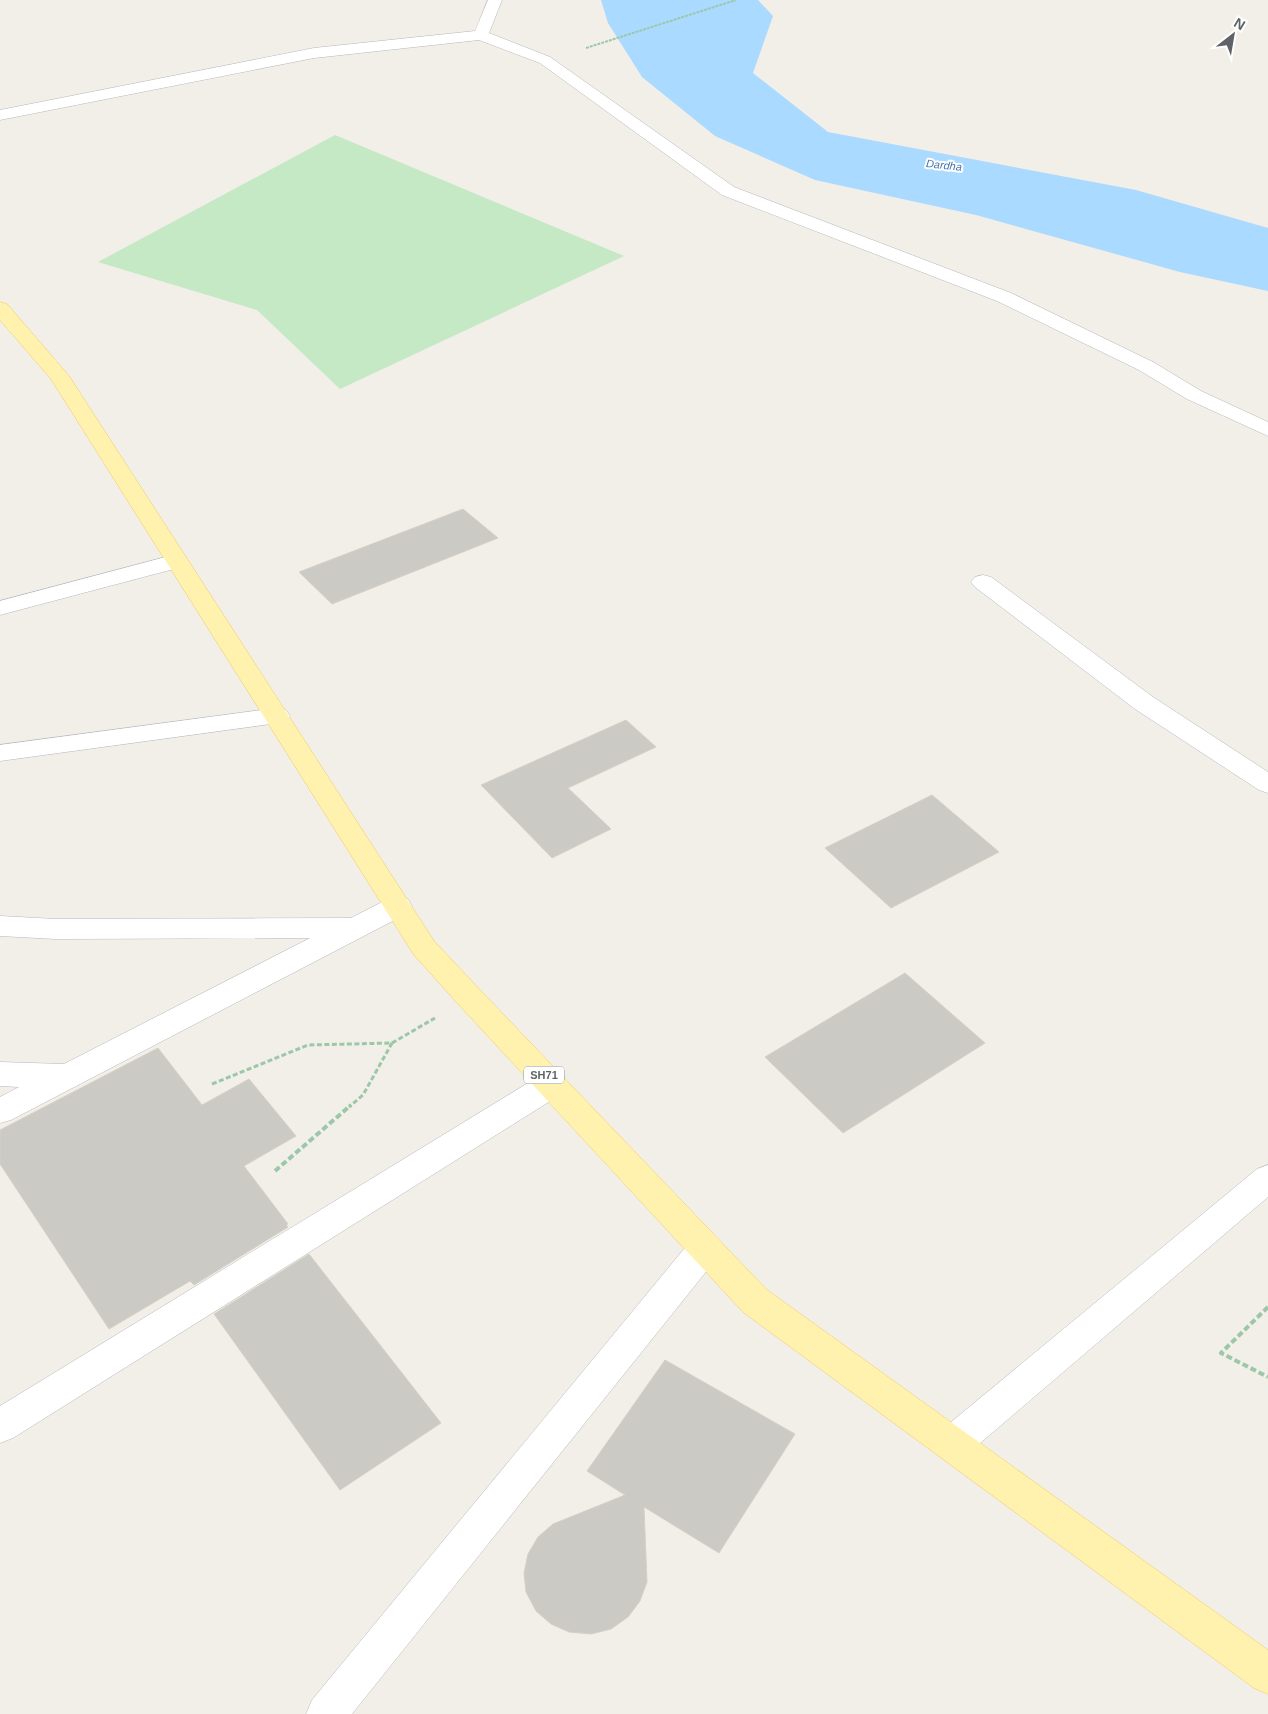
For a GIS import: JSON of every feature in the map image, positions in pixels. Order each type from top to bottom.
[{"type":"main road","name":"SH71","points":[[0,308],[59,376],[424,948],[470,998],[755,1301],[1268,1674]]},
{"type":"street","points":[[482,35],[495,0]]},
{"type":"street","points":[[0,115],[314,53],[482,35],[546,60],[728,191],[1004,297],[1146,366],[1194,395],[1268,430]]},
{"type":"street","points":[[0,608],[177,561]]},
{"type":"street","points":[[983,582],[1144,703],[1268,784]]},
{"type":"street","points":[[0,753],[277,716]]},
{"type":"street","points":[[0,1111],[398,906]]},
{"type":"street","points":[[0,926],[56,929],[354,928]]},
{"type":"street","points":[[0,1074],[68,1076]]},
{"type":"street","points":[[0,1426],[552,1084]]},
{"type":"street","points":[[952,1444],[1268,1178]]},
{"type":"street","points":[[326,1714],[705,1248]]},
{"type":"path","points":[[546,60],[736,0]]},
{"type":"path","points":[[212,1084],[308,1045],[392,1043],[470,998]]},
{"type":"path","points":[[275,1171],[363,1095],[392,1043]]},
{"type":"path","points":[[1268,1307],[1220,1353],[1268,1376]]},
{"type":"green space","points":[[335,135],[624,256],[340,389],[257,310],[98,262]]},
{"type":"water","name":"Dardha","points":[[601,0],[758,0],[773,16],[753,73],[828,132],[1136,190],[1268,228],[1268,291],[1180,272],[976,215],[815,180],[715,136],[642,77],[608,23]]},
{"type":"building","points":[[463,509],[498,538],[332,604],[299,572]]},
{"type":"building","points":[[626,720],[656,747],[568,788],[611,829],[552,858],[481,785]]},
{"type":"building","points":[[932,795],[999,852],[891,908],[825,848]]},
{"type":"building","points":[[905,973],[985,1043],[843,1133],[765,1057]]},
{"type":"building","points":[[158,1048],[202,1105],[249,1079],[296,1136],[244,1166],[288,1224],[286,1225],[288,1227],[194,1285],[190,1281],[109,1329],[0,1164],[0,1130]]},
{"type":"building","points":[[309,1254],[441,1423],[340,1490],[214,1314]]},
{"type":"building","points":[[665,1360],[795,1434],[719,1553],[644,1507],[647,1582],[640,1601],[628,1617],[611,1629],[591,1634],[569,1632],[551,1624],[536,1611],[526,1592],[524,1573],[528,1554],[538,1537],[553,1524],[625,1495],[587,1471]]}]
